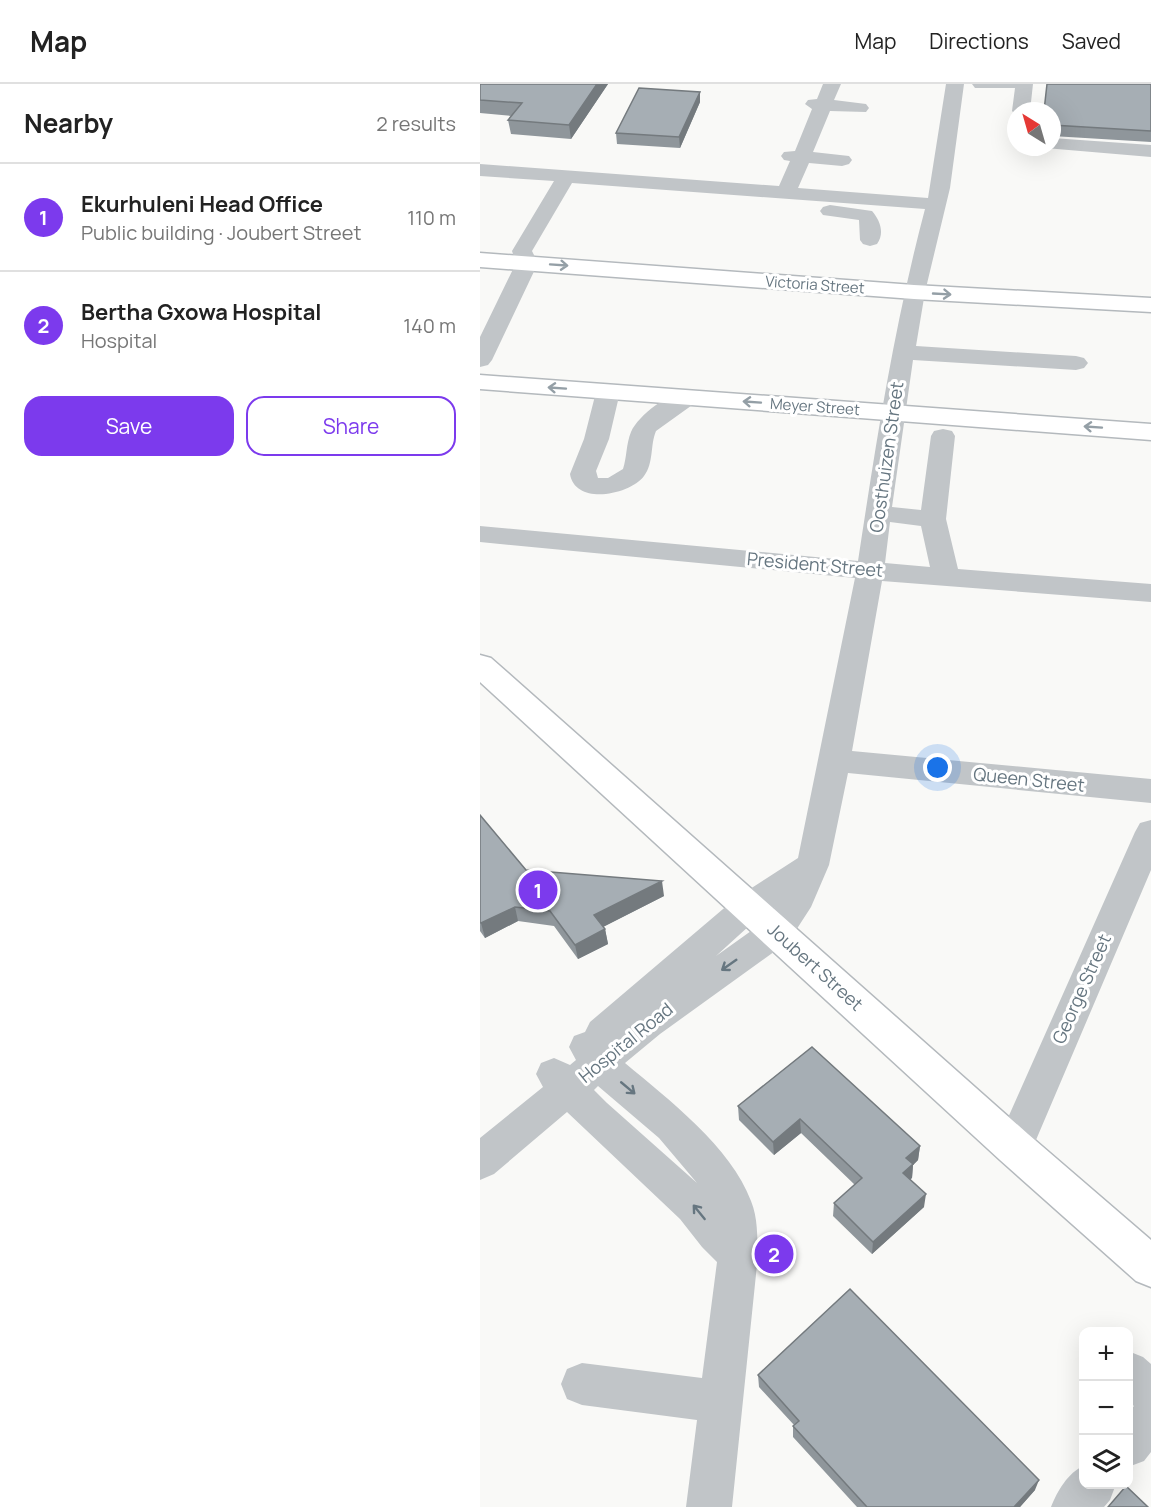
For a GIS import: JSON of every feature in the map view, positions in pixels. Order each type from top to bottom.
[{"type":"main road","name":"Victoria Street","points":[[480,260],[914,292],[1151,305]]},
{"type":"main road","name":"Meyer Street","points":[[480,382],[1151,432]]},
{"type":"main road","name":"Joubert Street","points":[[480,665],[1151,1267]]},
{"type":"street","name":"Oosthuizen Street","points":[[777,931],[800,898],[813,865],[836,760],[870,570],[892,413],[914,292],[934,204],[940,188],[955,84]]},
{"type":"street","points":[[981,84],[1009,84]]},
{"type":"street","points":[[1022,102],[1024,84]]},
{"type":"street","points":[[818,202],[805,144],[828,86]]},
{"type":"street","points":[[488,170],[617,181],[805,144],[856,116]]},
{"type":"street","points":[[805,144],[842,160]]},
{"type":"street","points":[[1061,145],[1151,150]]},
{"type":"street","points":[[488,170],[516,154]]},
{"type":"street","points":[[617,181],[628,163]]},
{"type":"street","points":[[480,360],[527,263],[522,251],[566,177]]},
{"type":"street","points":[[818,202],[934,204]]},
{"type":"street","points":[[818,202],[865,215],[870,221],[870,240]]},
{"type":"street","points":[[903,352],[1077,363]]},
{"type":"street","points":[[608,392],[593,449],[582,474],[584,480],[591,484],[618,484],[634,472],[642,433],[650,424],[687,398]]},
{"type":"street","points":[[943,436],[933,519],[946,576]]},
{"type":"street","points":[[878,513],[933,519]]},
{"type":"street","name":"President Street","points":[[480,534],[1151,593]]},
{"type":"street","name":"Queen Street","points":[[836,760],[1151,792]]},
{"type":"street","name":"George Street","points":[[1014,1146],[1151,832]]},
{"type":"street","points":[[748,907],[813,865]]},
{"type":"street","name":"Hospital Road","points":[[480,1138],[561,1081],[593,1055],[748,907]]},
{"type":"street","name":"Hospital Road","points":[[593,1055],[647,1023],[777,931]]},
{"type":"street","points":[[593,1055],[672,1126],[723,1185],[732,1202],[737,1221],[738,1255],[709,1507]]},
{"type":"street","points":[[561,1081],[594,1115],[694,1206],[716,1234],[738,1255]]},
{"type":"street","name":"Hospital Road","points":[[480,1161],[561,1081]]},
{"type":"street","points":[[1133,1376],[1151,1392]]},
{"type":"street","points":[[582,1384],[722,1402]]},
{"type":"street","points":[[1133,1440],[1151,1420]]},
{"type":"street","points":[[1074,1507],[1090,1489]]},
{"type":"building","points":[[480,84],[597,84],[569,125],[508,120],[522,103],[480,100]]},
{"type":"building","points":[[1047,84],[1151,84],[1151,131],[1061,126],[1061,102],[1045,102]]},
{"type":"building","points":[[639,88],[700,92],[679,137],[616,133]]},
{"type":"building","points":[[480,815],[526,870],[662,881],[594,915],[605,929],[575,945],[550,911],[515,907],[481,923]]},
{"type":"building","points":[[812,1047],[920,1146],[906,1158],[913,1164],[903,1173],[926,1194],[873,1242],[834,1203],[862,1178],[800,1119],[773,1142],[738,1106]]},
{"type":"building","points":[[850,1289],[1039,1480],[1014,1507],[867,1507],[793,1426],[799,1421],[758,1375]]},
{"type":"building","points":[[1123,1489],[1129,1489],[1148,1507],[1108,1507]]},
{"type":"place","name":"Ekurhuleni Head Office","points":[[538,890]]},
{"type":"place","name":"Bertha Gxowa Hospital","points":[[774,1254]]}]
